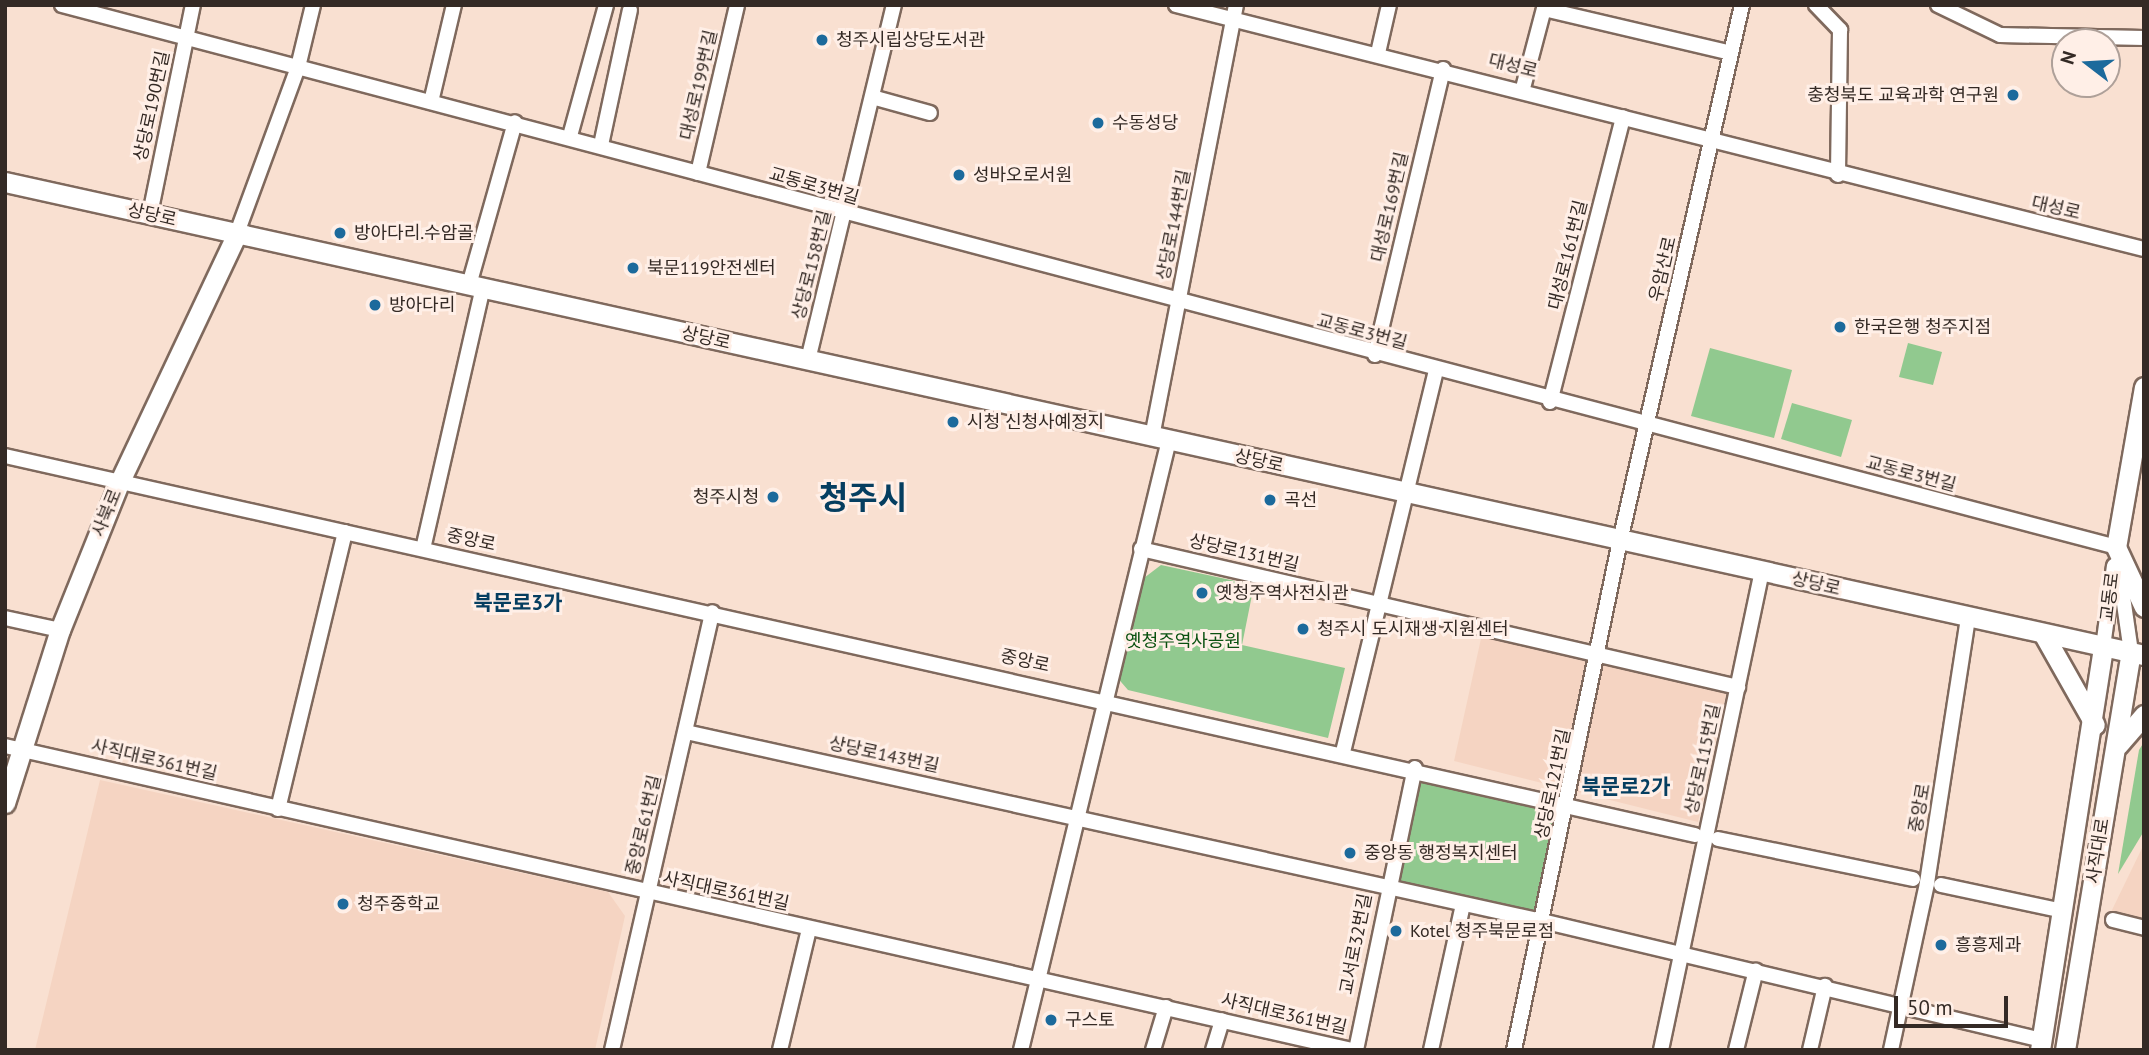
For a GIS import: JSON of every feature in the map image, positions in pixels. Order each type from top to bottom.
[{"type":"main road","name":"상당로","points":[[5,182],[2137,654]]},
{"type":"main road","name":"사북로","points":[[5,803],[13,747],[120,481],[237,233]]},
{"type":"main road","name":"교동로","points":[[2116,547],[2144,387]]},
{"type":"main road","points":[[2116,547],[2144,607]]},
{"type":"main road","points":[[2043,635],[2095,725]]},
{"type":"main road","name":"사직대로","points":[[2041,1045],[2095,725],[2104,647]]},
{"type":"main road","name":"사직대로","points":[[2065,1050],[2115,749],[2137,654]]},
{"type":"main road","points":[[2115,749],[2144,715]]},
{"type":"street","name":"교동로3번길","points":[[62,5],[570,136],[844,215],[1550,402],[2116,547]]},
{"type":"street","name":"상당로190번길","points":[[150,214],[193,5]]},
{"type":"street","points":[[237,233],[298,67],[313,5]]},
{"type":"street","points":[[430,102],[454,5]]},
{"type":"street","points":[[570,136],[606,5]]},
{"type":"street","name":"대성로199번길","points":[[698,173],[737,5]]},
{"type":"street","name":"상당로158번길","points":[[808,360],[894,5]]},
{"type":"street","name":"대성로","points":[[1176,5],[1524,88],[1838,175],[2144,248]]},
{"type":"street","name":"상당로144번길","points":[[1161,439],[1179,302],[1236,5]]},
{"type":"street","points":[[1378,53],[1389,5]]},
{"type":"street","name":"우암산로","points":[[1620,541],[1742,5]]},
{"type":"street","points":[[1816,5],[1840,30],[1838,175]]},
{"type":"street","points":[[1938,5],[2000,35],[2144,38]]},
{"type":"street","points":[[1524,88],[1544,7],[1731,53]]},
{"type":"street","points":[[601,145],[630,10]]},
{"type":"street","name":"대성로169번길","points":[[1375,355],[1443,69]]},
{"type":"street","points":[[872,97],[930,113]]},
{"type":"street","name":"대성로161번길","points":[[1550,402],[1623,117]]},
{"type":"street","points":[[423,549],[476,287],[515,122]]},
{"type":"street","points":[[1343,752],[1436,371]]},
{"type":"street","points":[[1021,1050],[1102,697],[1141,549],[1161,439]]},
{"type":"street","name":"중앙로","points":[[5,456],[1102,697],[1695,835]]},
{"type":"street","points":[[278,809],[345,532]]},
{"type":"street","name":"상당로121번길","points":[[1514,1050],[1600,654],[1620,541]]},
{"type":"street","name":"교동로","points":[[2104,647],[2116,547]]},
{"type":"street","name":"교동로","points":[[2116,547],[2137,654]]},
{"type":"street","name":"상당로131번길","points":[[1141,549],[1600,654]]},
{"type":"street","name":"상당로115번길","points":[[1661,1050],[1762,572]]},
{"type":"street","name":"중앙로61번길","points":[[616,1049],[712,612]]},
{"type":"street","points":[[5,618],[60,631]]},
{"type":"street","name":"중앙로","points":[[1902,1003],[1927,882],[1968,618]]},
{"type":"street","points":[[1600,654],[1738,687]]},
{"type":"street","name":"상당로143번길","points":[[686,732],[1074,815],[1387,887]]},
{"type":"street","name":"사직대로361번길","points":[[13,747],[648,894],[1038,978],[1354,1050]]},
{"type":"street","name":"교서로32번길","points":[[1354,1050],[1387,887],[1415,768]]},
{"type":"street","points":[[1718,839],[2063,912]]},
{"type":"street","name":"교서로32번길","points":[[1387,887],[1542,921]]},
{"type":"street","points":[[1431,1050],[1463,904]]},
{"type":"street","points":[[2113,920],[2144,928]]},
{"type":"street","points":[[1542,921],[1902,1003],[1891,1050]]},
{"type":"street","points":[[780,1050],[809,929]]},
{"type":"street","points":[[1736,1050],[1756,970]]},
{"type":"street","points":[[1810,1050],[1825,986]]},
{"type":"street","name":"사직대로","points":[[1902,1003],[2041,1045]]},
{"type":"street","points":[[1153,1050],[1166,1007]]},
{"type":"street","points":[[1213,1050],[1222,1020]]},
{"type":"shaded area","points":[[1482,634],[1727,690],[1698,822],[1454,761]]},
{"type":"shaded area","name":"청주중학교","points":[[100,780],[608,892],[625,916],[595,1050],[35,1050]]},
{"type":"shaded area","points":[[2144,844],[2144,920],[2111,912]]},
{"type":"green space","points":[[1908,343],[1942,352],[1933,385],[1899,377]]},
{"type":"green space","points":[[1710,348],[1792,370],[1774,438],[1691,416]]},
{"type":"green space","points":[[1792,403],[1852,420],[1841,457],[1781,439]]},
{"type":"green space","name":"옛청주역사공원","points":[[1161,565],[1254,585],[1242,645],[1345,668],[1328,738],[1128,690],[1115,675],[1140,581]]},
{"type":"green space","points":[[2144,742],[2144,831],[2118,874],[2139,750]]},
{"type":"green space","points":[[1426,774],[1547,801],[1560,814],[1540,917],[1392,884],[1416,784]]},
{"type":"place","name":"청주시립상당도서관","points":[[822,40]]},
{"type":"place","name":"충청북도 교육과학 연구원","points":[[2013,95]]},
{"type":"place","name":"수동성당","points":[[1098,123]]},
{"type":"place","name":"성바오로서원","points":[[959,175]]},
{"type":"place","name":"방아다리.수암골","points":[[340,233]]},
{"type":"place","name":"북문119안전센터","points":[[633,268]]},
{"type":"place","name":"방아다리","points":[[375,305]]},
{"type":"place","name":"한국은행 청주지점","points":[[1840,327]]},
{"type":"place","name":"시청 신청사예정지","points":[[953,422]]},
{"type":"place","name":"청주시청","points":[[773,497]]},
{"type":"place","name":"곡선","points":[[1270,500]]},
{"type":"place","name":"옛청주역사전시관","points":[[1202,593]]},
{"type":"place","name":"청주시 도시재생 지원센터","points":[[1303,629]]},
{"type":"place","name":"중앙동 행정복지센터","points":[[1350,853]]},
{"type":"place","name":"청주중학교","points":[[343,904]]},
{"type":"place","name":"Kotel 청주북문로점","points":[[1396,931]]},
{"type":"place","name":"흥흥제과","points":[[1941,945]]},
{"type":"place","name":"구스토","points":[[1051,1020]]},
{"type":"district","name":"청주시","points":[[863,497]]},
{"type":"district","name":"북문로3가","points":[[518,603]]},
{"type":"district","name":"북문로2가","points":[[1626,787]]}]
